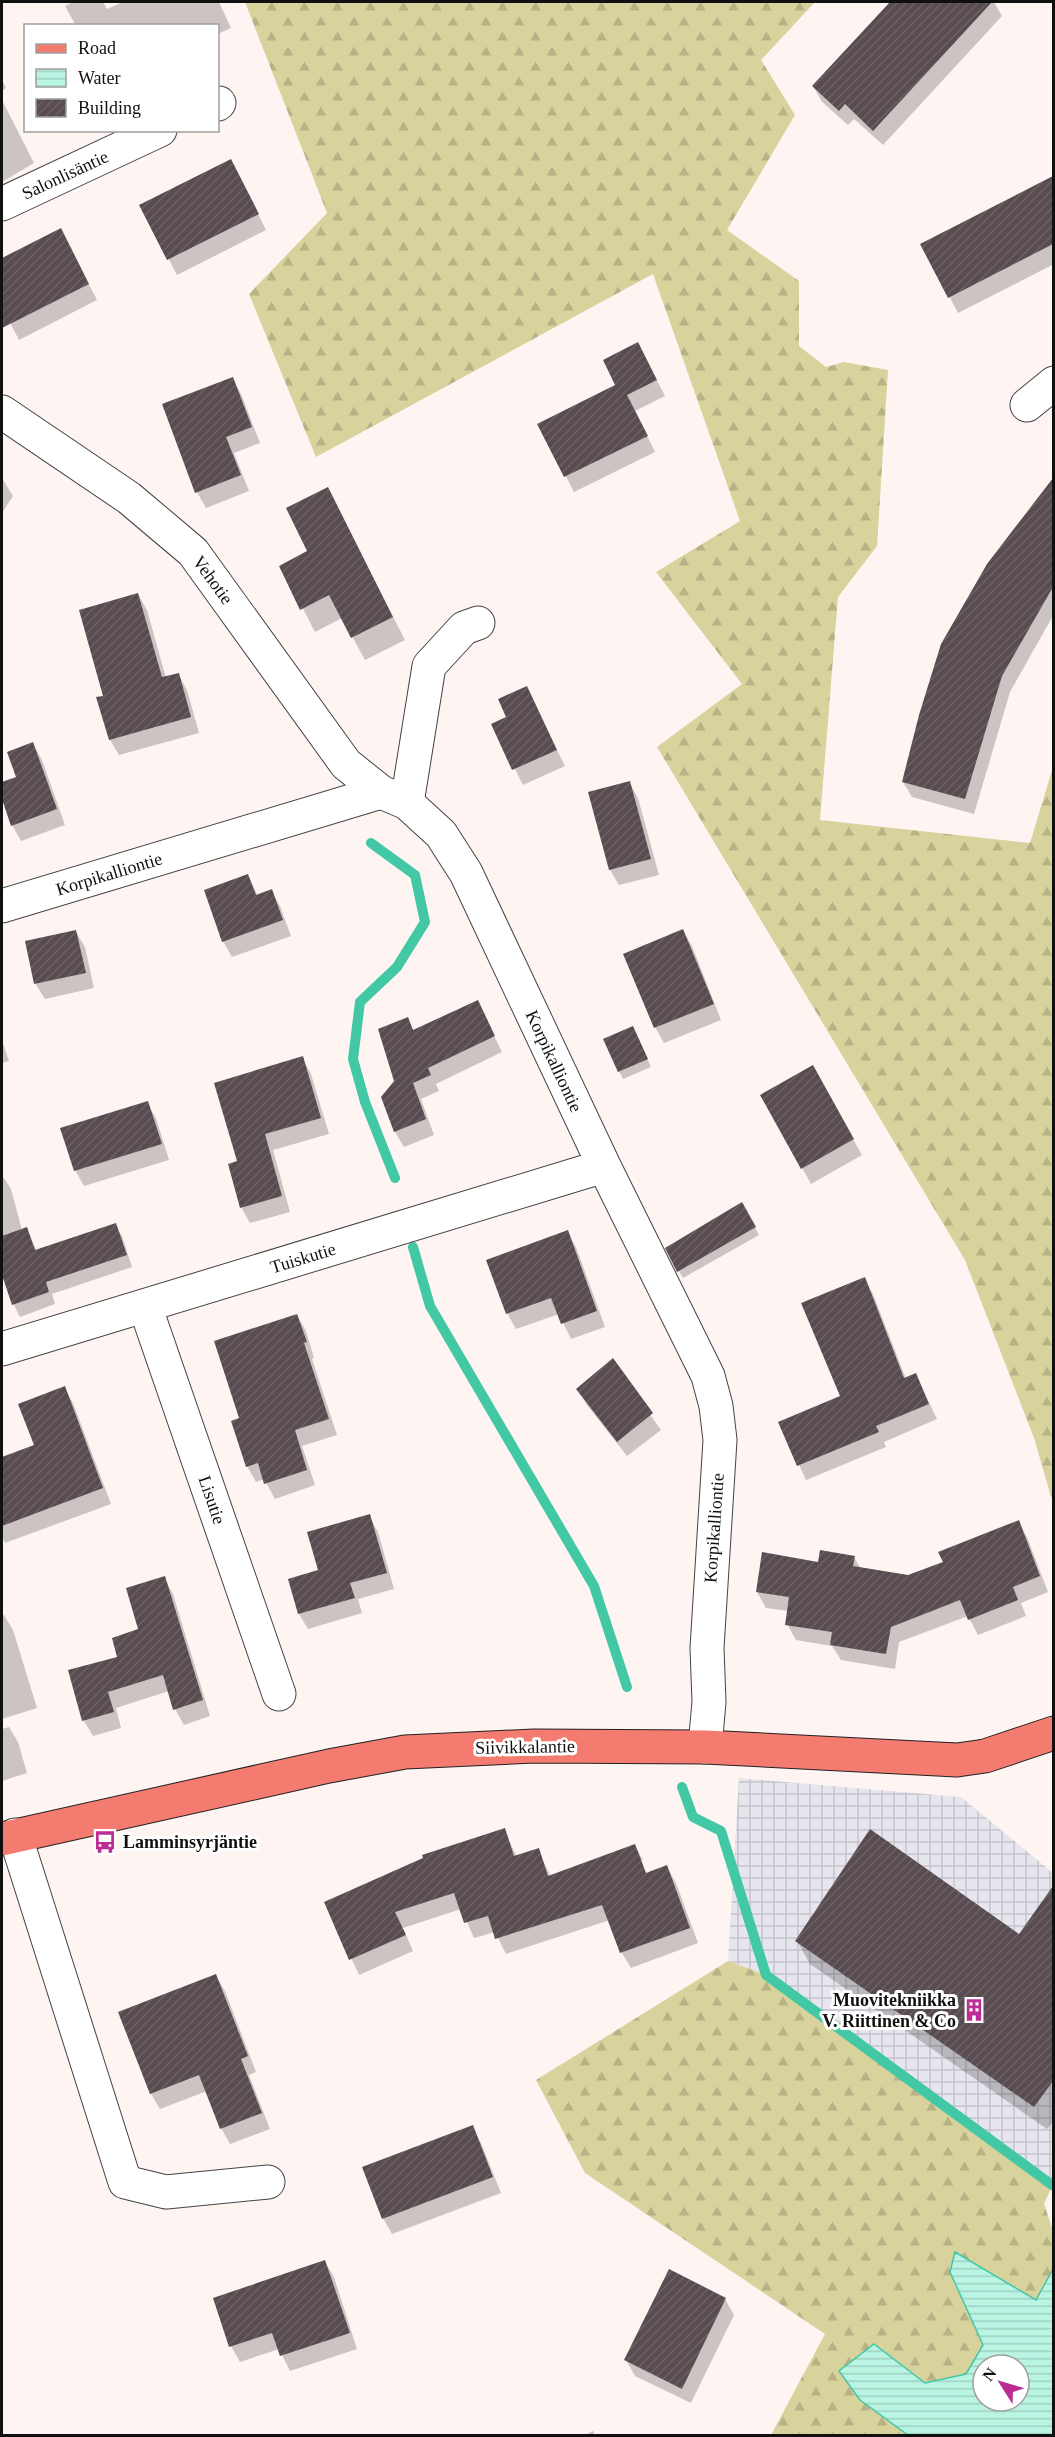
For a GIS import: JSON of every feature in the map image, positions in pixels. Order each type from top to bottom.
[{"type":"main road","name":"Siivikkalantie","points":[[8,1837],[329,1766],[405,1752],[534,1746],[705,1747],[957,1760],[985,1756],[1053,1733]]},
{"type":"street","name":"Salonlisäntie","points":[[2,204],[156,132]]},
{"type":"street","points":[[1027,405],[1053,383]]},
{"type":"street","name":"Vehotie","points":[[2,412],[129,498],[193,552],[346,764],[394,798]]},
{"type":"street","points":[[394,798],[429,666],[464,628],[478,623]]},
{"type":"street","name":"Korpikalliontie","points":[[2,906],[394,798],[441,834],[466,873],[604,1166],[708,1376],[716,1406],[720,1440],[707,1648],[709,1702],[705,1747]]},
{"type":"street","name":"Tuiskutie","points":[[2,1349],[604,1166]]},
{"type":"street","name":"Lisutie","points":[[145,1306],[279,1694]]},
{"type":"street","points":[[8,1837],[125,2182],[166,2192],[268,2182]]},
{"type":"shaded area","points":[[739,1778],[961,1797],[1053,1873],[1052,2185],[766,1975],[728,1961]]},
{"type":"green space","points":[[245,2],[815,2],[761,60],[795,115],[727,230],[799,281],[799,346],[826,367],[844,362],[888,370],[877,546],[838,597],[820,820],[1030,843],[1053,767],[1053,1503],[1034,1438],[965,1260],[657,747],[742,684],[656,572],[740,521],[653,274],[316,457],[249,294],[327,213]]},
{"type":"green space","points":[[728,1961],[766,1975],[1053,2184],[1044,2204],[1052,2228],[1053,2269],[1036,2300],[955,2252],[950,2272],[983,2345],[978,2353],[971,2353],[971,2365],[966,2374],[925,2383],[874,2344],[908,2435],[771,2435],[825,2334],[585,2173],[536,2080]]},
{"type":"water","points":[[955,2252],[1036,2300],[1053,2269],[1053,2435],[908,2435],[860,2400],[839,2371],[874,2344],[925,2383],[966,2374],[971,2365],[971,2413],[1031,2413],[1031,2353],[978,2353],[983,2345],[950,2272]]},
{"type":"building","points":[[890,2],[992,2],[873,131],[845,104],[839,111],[812,86]]},
{"type":"building","points":[[231,159],[259,214],[167,260],[139,205]]},
{"type":"building","points":[[1053,176],[1053,244],[948,298],[920,244]]},
{"type":"building","points":[[61,228],[89,284],[2,328],[2,258]]},
{"type":"building","points":[[638,342],[657,380],[627,395],[648,436],[564,477],[537,424],[615,385],[603,360]]},
{"type":"building","points":[[233,377],[252,427],[226,437],[241,475],[195,493],[162,404]]},
{"type":"building","points":[[1053,478],[1053,587],[1002,676],[965,799],[902,782],[919,715],[941,644],[987,564]]},
{"type":"building","points":[[328,487],[393,617],[351,638],[329,595],[300,610],[279,566],[307,551],[286,508]]},
{"type":"building","points":[[138,593],[162,677],[179,673],[191,717],[109,740],[96,697],[103,696],[79,610]]},
{"type":"building","points":[[527,686],[557,750],[512,770],[491,724],[506,717],[498,699]]},
{"type":"building","points":[[33,742],[57,809],[11,826],[2,799],[2,782],[16,777],[7,752]]},
{"type":"building","points":[[630,781],[651,859],[609,870],[588,792]]},
{"type":"building","points":[[248,874],[256,895],[272,889],[283,920],[222,942],[204,890]]},
{"type":"building","points":[[683,929],[714,1004],[654,1028],[623,954]]},
{"type":"building","points":[[76,930],[86,973],[34,984],[25,941]]},
{"type":"building","points":[[478,1000],[495,1036],[428,1068],[431,1075],[413,1083],[426,1119],[394,1132],[381,1097],[394,1081],[378,1029],[408,1017],[413,1030]]},
{"type":"building","points":[[633,1026],[648,1059],[618,1072],[603,1039]]},
{"type":"building","points":[[303,1056],[321,1118],[265,1134],[282,1196],[240,1208],[228,1164],[237,1161],[214,1083]]},
{"type":"building","points":[[813,1065],[854,1139],[801,1169],[760,1095]]},
{"type":"building","points":[[148,1101],[162,1144],[74,1171],[60,1128]]},
{"type":"building","points":[[742,1202],[756,1227],[677,1272],[665,1248]]},
{"type":"building","points":[[116,1223],[127,1255],[46,1282],[49,1292],[12,1305],[2,1275],[2,1236],[27,1227],[35,1250]]},
{"type":"building","points":[[568,1230],[597,1311],[561,1324],[551,1298],[506,1314],[486,1260]]},
{"type":"building","points":[[865,1277],[904,1378],[916,1373],[929,1404],[876,1426],[879,1432],[797,1466],[778,1422],[840,1396],[801,1303]]},
{"type":"building","points":[[297,1314],[329,1419],[295,1430],[307,1470],[264,1484],[258,1463],[246,1467],[231,1421],[239,1418],[214,1341]]},
{"type":"building","points":[[613,1358],[653,1413],[617,1442],[576,1389]]},
{"type":"building","points":[[65,1386],[103,1488],[2,1526],[2,1457],[34,1445],[18,1404]]},
{"type":"building","points":[[370,1514],[387,1573],[350,1583],[355,1598],[298,1614],[288,1579],[318,1570],[307,1532]]},
{"type":"building","points":[[1019,1520],[1040,1576],[1013,1587],[1018,1600],[968,1620],[960,1600],[891,1627],[886,1654],[830,1645],[832,1632],[785,1625],[789,1597],[756,1592],[762,1552],[818,1562],[820,1550],[855,1556],[853,1566],[908,1575],[943,1562],[938,1552]]},
{"type":"building","points":[[165,1576],[203,1700],[173,1710],[163,1675],[108,1692],[114,1712],[82,1721],[68,1670],[117,1657],[112,1638],[138,1629],[126,1588]]},
{"type":"building","points":[[505,1828],[514,1856],[539,1848],[548,1876],[635,1844],[646,1873],[667,1865],[690,1928],[620,1953],[602,1905],[495,1939],[488,1916],[464,1923],[454,1893],[395,1912],[406,1935],[349,1960],[324,1902],[423,1858],[422,1855]]},
{"type":"building","name":"Muovitekniikka V. Riittinen & Co","points":[[870,1829],[1019,1934],[1053,1886],[1053,2081],[1034,2107],[795,1941]]},
{"type":"building","points":[[216,1974],[248,2056],[241,2059],[262,2113],[220,2129],[199,2075],[150,2094],[118,2012]]},
{"type":"building","points":[[473,2125],[493,2177],[382,2219],[362,2167]]},
{"type":"building","points":[[325,2260],[350,2333],[280,2356],[272,2333],[229,2347],[213,2298]]},
{"type":"building","points":[[669,2269],[726,2298],[682,2389],[624,2360]]},
{"type":"waterway","points":[[371,843],[415,875],[425,922],[397,967],[360,1002],[353,1059],[365,1102],[395,1178]]},
{"type":"waterway","points":[[413,1247],[430,1306],[594,1586],[627,1687]]},
{"type":"waterway","points":[[682,1787],[693,1817],[721,1831],[766,1975],[1052,2185]]},
{"type":"place","name":"Lamminsyrjäntie","points":[[105,1842]]},
{"type":"place","name":"Muovitekniikka V. Riittinen & Co","points":[[974,2010]]}]
